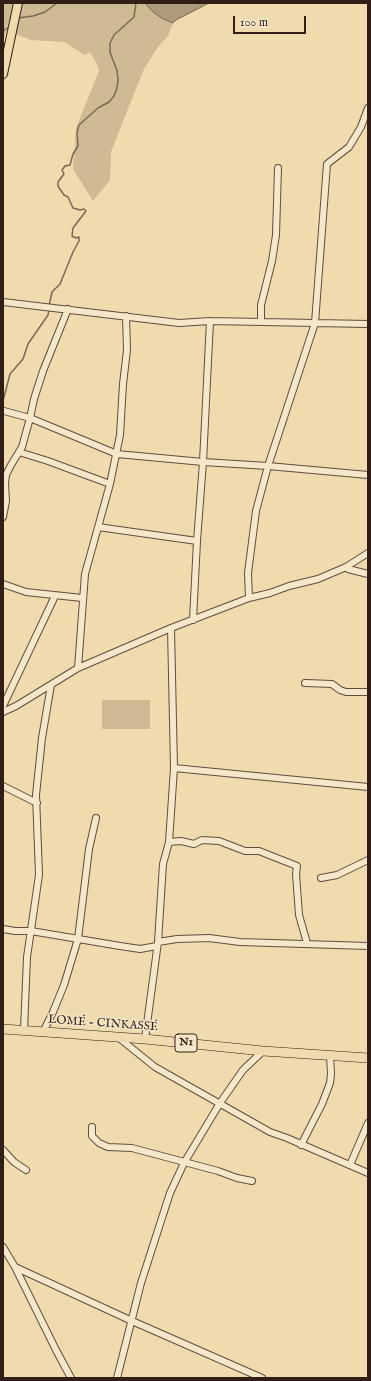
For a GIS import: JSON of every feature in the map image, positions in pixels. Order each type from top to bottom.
[{"type":"highway","name":"LOMÉ - CINKASSÉ","points":[[3,1029],[145,1039],[263,1051],[368,1058]]},
{"type":"main road","points":[[3,74],[17,7]]},
{"type":"street","points":[[249,598],[248,573],[256,511],[268,466],[315,323],[327,164],[349,147],[361,127],[368,108]]},
{"type":"street","points":[[261,322],[261,305],[272,260],[276,235],[278,168]]},
{"type":"street","points":[[3,302],[179,322],[210,321],[368,324]]},
{"type":"street","points":[[3,517],[6,501],[6,475],[22,447],[34,399],[43,371],[68,309]]},
{"type":"street","points":[[78,668],[82,598],[85,574],[110,484],[120,436],[123,384],[127,350],[126,316]]},
{"type":"street","points":[[193,620],[210,321]]},
{"type":"street","points":[[4,411],[30,418],[117,454],[368,475]]},
{"type":"street","points":[[19,452],[110,484]]},
{"type":"street","points":[[98,527],[197,541]]},
{"type":"street","points":[[3,712],[16,706],[78,668],[171,628],[249,598],[318,579],[346,567],[368,553]]},
{"type":"street","points":[[346,567],[348,569],[368,574]]},
{"type":"street","points":[[3,584],[26,592],[82,598]]},
{"type":"street","points":[[3,706],[55,596]]},
{"type":"street","points":[[145,1039],[157,944],[163,864],[169,842],[174,768],[171,628]]},
{"type":"street","points":[[305,683],[332,684],[340,690],[346,692],[368,692]]},
{"type":"street","points":[[24,1030],[27,957],[39,875],[37,803],[42,738],[51,685]]},
{"type":"street","points":[[174,768],[368,787]]},
{"type":"street","points":[[3,786],[37,803]]},
{"type":"street","points":[[43,1032],[54,1012],[78,939],[89,849],[96,818]]},
{"type":"street","points":[[169,842],[181,841],[194,844],[202,840],[219,842],[245,851],[259,851],[296,866],[299,915],[307,943]]},
{"type":"street","points":[[321,878],[337,875],[368,860]]},
{"type":"street","points":[[3,929],[31,931],[140,949],[177,939],[209,938],[240,942],[368,946]]},
{"type":"street","points":[[119,1038],[155,1067],[270,1132],[368,1173]]},
{"type":"street","points":[[117,1378],[141,1283],[170,1193],[184,1163],[220,1103],[243,1070],[263,1051]]},
{"type":"street","points":[[301,1145],[322,1104],[330,1083],[330,1055]]},
{"type":"street","points":[[350,1165],[368,1123]]},
{"type":"street","points":[[92,1127],[92,1136],[99,1143],[108,1146],[132,1148],[252,1181]]},
{"type":"street","points":[[3,1150],[14,1162],[26,1170]]},
{"type":"street","points":[[3,1247],[15,1267],[56,1350],[72,1378]]},
{"type":"street","points":[[15,1267],[132,1321],[262,1378]]},
{"type":"shaded area","points":[[3,3],[14,3],[3,42]]},
{"type":"shaded area","points":[[22,3],[145,3],[153,12],[163,19],[173,23],[168,36],[157,48],[143,71],[111,152],[110,180],[93,201],[73,169],[76,128],[99,71],[97,64],[90,52],[85,55],[64,42],[31,40],[13,33]]},
{"type":"shaded area","points":[[145,3],[209,3],[173,23],[163,19],[153,12]]},
{"type":"shaded area","points":[[102,700],[150,700],[150,729],[102,729]]},
{"type":"waterway","points":[[18,18],[33,16],[45,12],[57,3]]},
{"type":"waterway","points":[[113,3],[129,3]]},
{"type":"waterway","points":[[49,306],[52,292],[60,284],[79,241],[79,237],[76,238],[72,236],[73,228],[86,211],[84,209],[80,210],[73,208],[68,197],[64,195],[58,186],[58,182],[64,174],[62,170],[65,166],[70,165],[73,154],[78,146],[77,133],[79,125],[98,108],[109,102],[114,96],[118,79],[117,71],[110,52],[110,43],[114,35],[134,17],[136,3]]},
{"type":"waterway","points":[[3,31],[9,27]]},
{"type":"waterway","points":[[3,401],[10,374],[23,359],[28,344],[48,315],[49,309]]}]
